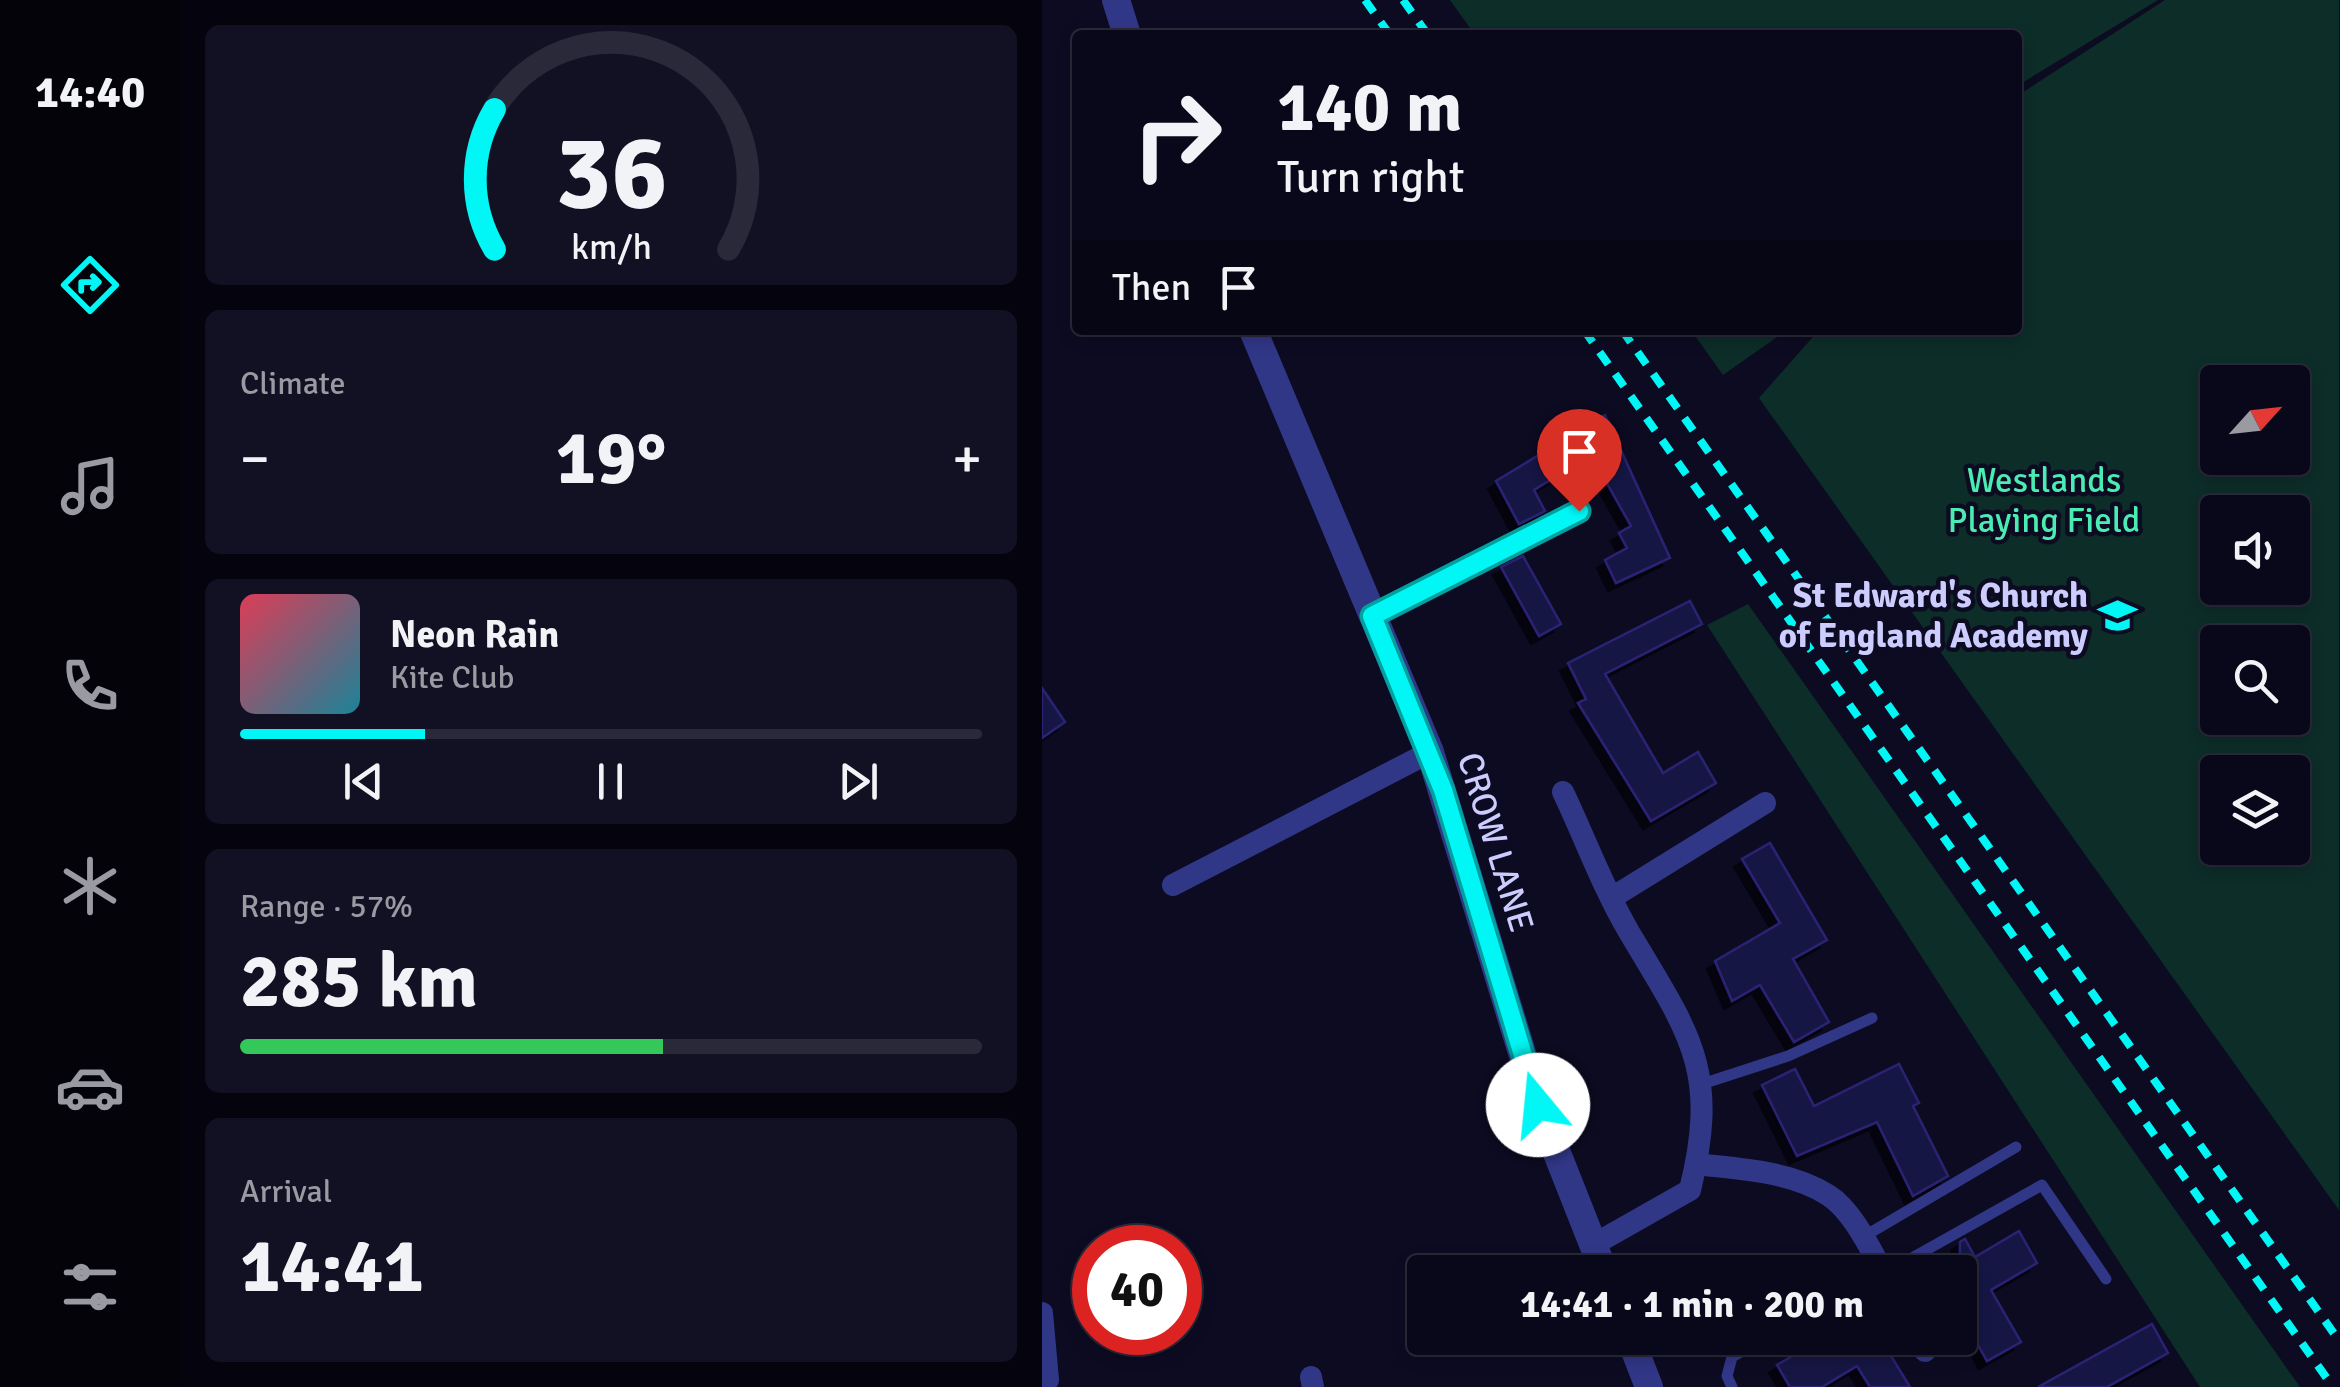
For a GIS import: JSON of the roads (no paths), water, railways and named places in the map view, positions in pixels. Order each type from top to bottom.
[{"type":"street","points":[[1116,0],[1125,30]]},
{"type":"street","name":"CROW LANE","points":[[1256,335],[1430,752],[1538,1105],[1597,1255]]},
{"type":"street","points":[[1372,616],[1579,511]]},
{"type":"street","points":[[1173,886],[1430,752]]},
{"type":"street","points":[[1563,792],[1612,897],[1697,1055],[1702,1084],[1704,1133],[1690,1190],[1593,1245]]},
{"type":"street","points":[[1612,897],[1765,803]]},
{"type":"street","points":[[1696,1164],[1772,1174],[1829,1196],[1873,1255]]},
{"type":"street","points":[[1042,1313],[1048,1380]]},
{"type":"street","points":[[1637,1355],[1649,1387]]},
{"type":"lane","points":[[1702,1084],[1788,1056],[1872,1018]]},
{"type":"lane","points":[[1863,1237],[2016,1146]]},
{"type":"lane","points":[[1913,1255],[2042,1185],[2106,1279]]},
{"type":"lane","points":[[1732,1387],[1727,1376],[1735,1355]]},
{"type":"railway","points":[[1365,0],[1386,30]]},
{"type":"railway","points":[[1403,0],[1424,30]]},
{"type":"railway","points":[[1588,335],[2333,1387]]},
{"type":"railway","points":[[1626,335],[2340,1342]]},
{"type":"place","name":"St Edward's Church of England Academy","points":[[2118,615]]},
{"type":"park label","name":"Westlands Playing Field","points":[[2044,500]]}]
